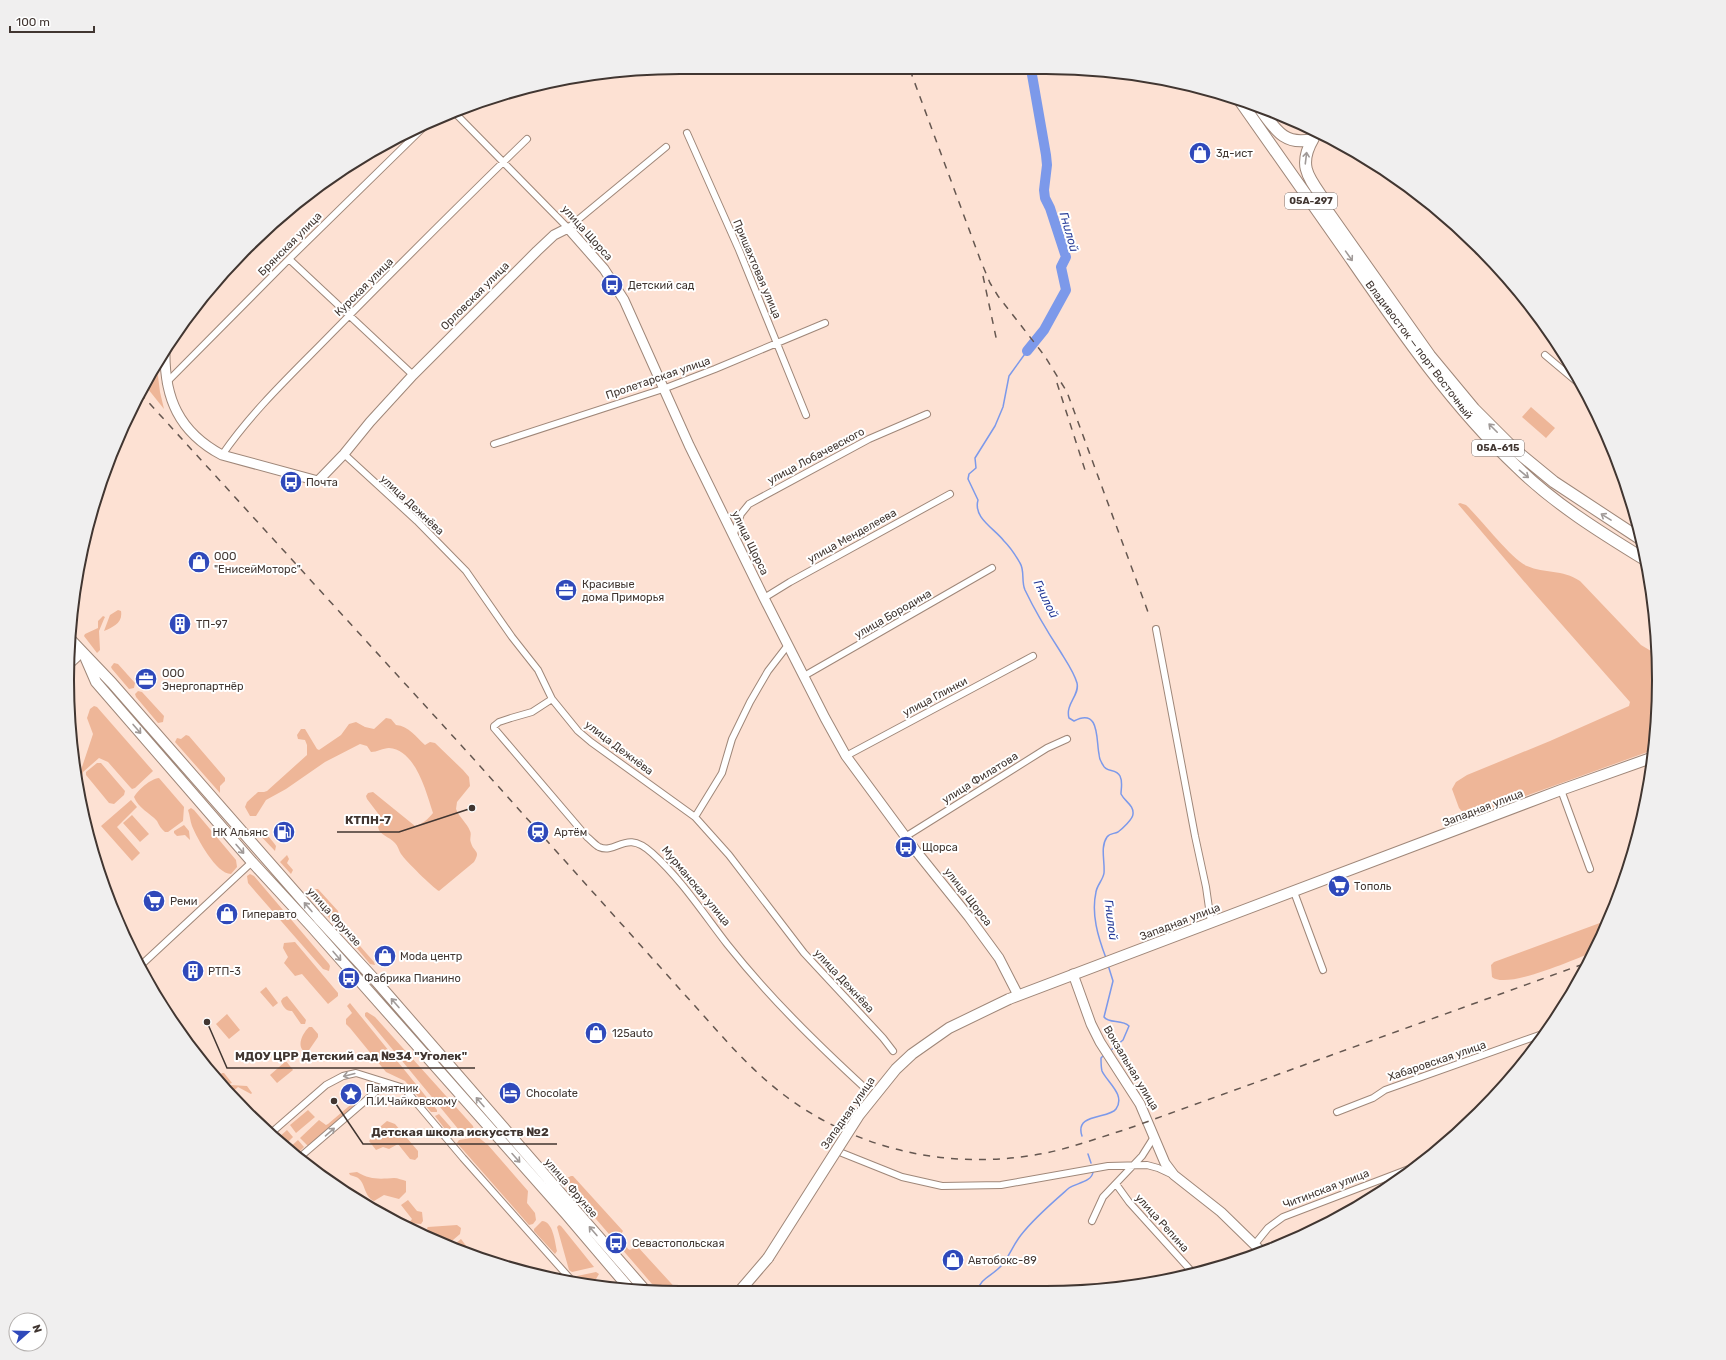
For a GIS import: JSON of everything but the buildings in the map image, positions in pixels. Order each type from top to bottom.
[{"type":"highway","name":"Владивосток — порт Восточный","points":[[1245,107],[1287,166],[1382,305],[1437,378],[1480,431],[1519,469],[1561,503],[1598,530],[1639,556]]},
{"type":"highway","name":"Владивосток — порт Восточный","points":[[1256,112],[1430,356],[1474,409],[1516,450],[1554,482],[1634,534]]},
{"type":"highway","points":[[1265,115],[1276,130],[1284,137],[1299,141],[1313,140],[1306,152],[1305,169],[1309,178],[1335,216],[1340,229]]},
{"type":"main road","name":"Орловская улица","points":[[222,455],[318,481],[344,454],[370,422],[413,375],[537,251],[554,236],[568,228]]},
{"type":"main road","name":"улица Щорса","points":[[568,228],[604,269],[624,300],[663,389],[733,536],[846,756],[905,837],[969,917],[999,958],[1013,997]]},
{"type":"main road","points":[[165,360],[166,383],[179,419],[208,447],[222,455]]},
{"type":"main road","name":"улица Фрунзе","points":[[75,644],[112,683],[318,918],[376,981],[641,1285]]},
{"type":"main road","points":[[75,659],[82,652]]},
{"type":"main road","name":"улица Фрунзе","points":[[82,652],[96,682],[252,862],[311,926],[566,1214],[625,1283]]},
{"type":"main road","name":"Западная улица","points":[[744,1286],[768,1258],[859,1115],[896,1069],[912,1054],[949,1028],[1013,997],[1561,790],[1647,759]]},
{"type":"main road","name":"Вокзальная улица","points":[[1073,974],[1091,1024],[1100,1042],[1140,1104],[1160,1153],[1174,1175],[1221,1212],[1258,1248]]},
{"type":"main road","points":[[633,1284],[637,1281]]},
{"type":"street","name":"улица Щорса","points":[[458,116],[568,228]]},
{"type":"street","name":"Пришахтовая улица","points":[[687,133],[739,250],[806,415]]},
{"type":"street","name":"Брянская улица","points":[[166,383],[289,259],[417,134]]},
{"type":"street","name":"Курская улица","points":[[222,455],[258,408],[527,139]]},
{"type":"street","name":"Орловская улица","points":[[568,228],[666,147]]},
{"type":"street","points":[[289,259],[413,375]]},
{"type":"street","name":"Пролетарская улица","points":[[494,444],[663,389],[825,323]]},
{"type":"street","points":[[1544,354],[1571,377]]},
{"type":"street","name":"улица Лобачевского","points":[[733,536],[741,514],[749,504],[869,439],[927,414]]},
{"type":"street","name":"улица Дежнёва","points":[[344,454],[417,521],[466,571],[512,637],[538,670],[552,699],[578,731],[695,817],[729,855],[804,953],[893,1050]]},
{"type":"street","name":"улица Менделеева","points":[[764,598],[790,582],[950,494]]},
{"type":"street","name":"улица Бородина","points":[[804,676],[992,568]]},
{"type":"street","points":[[1156,629],[1193,829],[1206,887],[1211,922]]},
{"type":"street","points":[[695,817],[722,773],[732,739],[750,702],[768,671],[788,645]]},
{"type":"street","name":"улица Глинки","points":[[846,756],[1033,656]]},
{"type":"street","name":"Мурманская улица","points":[[552,699],[532,712],[499,722],[494,726],[494,728],[587,837],[595,844],[600,847],[607,848],[626,842],[642,843],[663,863],[727,944],[794,1021],[866,1089]]},
{"type":"street","name":"улица Филатова","points":[[905,837],[1047,748],[1067,739]]},
{"type":"street","points":[[1561,790],[1590,869]]},
{"type":"street","points":[[144,962],[252,862]]},
{"type":"street","points":[[1294,892],[1323,970]]},
{"type":"street","name":"Хабаровская улица","points":[[1337,1112],[1373,1098],[1385,1090],[1536,1036]]},
{"type":"street","points":[[274,1130],[326,1085],[343,1076],[356,1073],[404,1088],[462,1158],[567,1275]]},
{"type":"street","points":[[303,1155],[386,1083]]},
{"type":"street","points":[[1092,1220],[1103,1197],[1142,1156],[1154,1137]]},
{"type":"street","points":[[842,1153],[902,1177],[942,1186],[1001,1185],[1095,1168],[1134,1165],[1147,1165],[1174,1175]]},
{"type":"street","name":"Читинская улица","points":[[1255,1244],[1268,1228],[1283,1217],[1398,1173]]},
{"type":"street","name":"улица Репина","points":[[1116,1184],[1129,1202],[1189,1268]]},
{"type":"shaded area","points":[[158,372],[160,392],[164,409],[148,389]]},
{"type":"shaded area","points":[[1531,407],[1555,428],[1546,438],[1522,417]]},
{"type":"shaded area","points":[[1460,503],[1466,505],[1520,562],[1540,570],[1567,575],[1580,581],[1641,645],[1651,651],[1651,720],[1648,752],[1467,817],[1459,808],[1452,789],[1456,782],[1467,775],[1550,741],[1629,706],[1630,702],[1458,504]]},
{"type":"shaded area","points":[[118,610],[121,611],[119,622],[104,631],[110,615]]},
{"type":"shaded area","points":[[103,616],[105,617],[99,631],[100,650],[97,653],[84,636],[85,634],[98,628],[98,621]]},
{"type":"shaded area","points":[[114,663],[118,664],[135,683],[134,688],[129,689],[112,669],[111,667]]},
{"type":"shaded area","points":[[138,691],[142,692],[164,716],[163,722],[158,723],[136,697],[135,694]]},
{"type":"shaded area","points":[[94,706],[97,707],[153,771],[135,788],[132,789],[108,762],[99,758],[83,772],[82,776],[81,770],[93,734],[87,718],[90,709]]},
{"type":"shaded area","points":[[386,718],[391,719],[396,725],[405,727],[425,745],[430,742],[435,743],[469,777],[470,786],[457,802],[456,809],[470,831],[470,841],[477,855],[474,862],[439,891],[425,880],[408,862],[393,841],[380,832],[378,827],[383,820],[366,796],[368,793],[373,792],[415,826],[425,821],[433,813],[423,784],[413,764],[406,756],[398,751],[389,748],[371,752],[367,746],[360,744],[325,762],[286,789],[266,800],[256,816],[250,816],[245,807],[247,802],[258,792],[267,791],[307,755],[307,745],[305,740],[298,739],[297,735],[301,729],[305,729],[319,750],[341,735],[349,724],[356,722],[365,727],[374,729]]},
{"type":"shaded area","points":[[186,735],[189,736],[225,778],[225,781],[220,786],[220,793],[175,742],[177,738],[181,739]]},
{"type":"shaded area","points":[[97,763],[101,763],[125,791],[124,795],[114,804],[109,803],[86,775],[86,772]]},
{"type":"shaded area","points":[[159,778],[184,807],[183,821],[168,832],[162,830],[157,821],[141,807],[134,797],[145,785],[152,780]]},
{"type":"shaded area","points":[[131,800],[137,807],[117,827],[140,853],[132,861],[101,826]]},
{"type":"shaded area","points":[[191,808],[236,860],[237,867],[231,874],[219,868],[213,862],[194,832],[188,810]]},
{"type":"shaded area","points":[[132,815],[149,834],[140,842],[123,823]]},
{"type":"shaded area","points":[[184,825],[189,831],[190,840],[185,835],[177,836],[174,833],[174,831]]},
{"type":"shaded area","points":[[255,830],[261,831],[270,838],[276,846],[275,851]]},
{"type":"shaded area","points":[[287,855],[289,859],[287,863],[293,870],[291,874],[280,862]]},
{"type":"shaded area","points":[[250,874],[254,876],[329,964],[329,971],[323,969],[248,883],[247,876]]},
{"type":"shaded area","points":[[315,889],[318,889],[338,911],[339,922],[375,965],[370,964],[355,946],[355,942],[346,933],[343,933],[309,896]]},
{"type":"shaded area","points":[[1601,922],[1586,955],[1559,966],[1526,976],[1500,980],[1492,977],[1491,965],[1494,962]]},
{"type":"shaded area","points":[[295,942],[338,993],[338,996],[328,1004],[302,974],[295,976],[284,963],[288,957],[283,948],[284,943]]},
{"type":"shaded area","points":[[266,987],[278,1003],[273,1007],[260,992]]},
{"type":"shaded area","points":[[287,996],[306,1020],[305,1024],[301,1024],[292,1011],[288,1011],[284,1007],[281,1001]]},
{"type":"shaded area","points":[[350,1003],[437,1110],[437,1112],[431,1112],[405,1081],[386,1072],[346,1024],[346,1019],[352,1013],[347,1006]]},
{"type":"shaded area","points":[[367,1012],[375,1017],[473,1126],[473,1131],[463,1132],[459,1130],[365,1016],[365,1013]]},
{"type":"shaded area","points":[[227,1014],[240,1030],[229,1039],[216,1024]]},
{"type":"shaded area","points":[[309,1027],[312,1027],[318,1034],[318,1037],[307,1053],[301,1048],[301,1041],[304,1033]]},
{"type":"shaded area","points":[[286,1061],[293,1070],[277,1083],[270,1075]]},
{"type":"shaded area","points":[[224,1073],[232,1083],[228,1084],[220,1075]]},
{"type":"shaded area","points":[[229,1086],[247,1086],[252,1093],[251,1094],[238,1087],[234,1091]]},
{"type":"shaded area","points":[[355,1101],[358,1104],[308,1146],[300,1138],[319,1120],[326,1125],[328,1124]]},
{"type":"shaded area","points":[[308,1110],[315,1117],[296,1133],[290,1125]]},
{"type":"shaded area","points":[[439,1114],[455,1133],[448,1133],[435,1116]]},
{"type":"shaded area","points":[[387,1121],[395,1124],[418,1151],[418,1157],[415,1160],[410,1159],[398,1144],[389,1149],[383,1147],[376,1150],[369,1141],[374,1135],[375,1131]]},
{"type":"shaded area","points":[[287,1130],[293,1137],[288,1142],[280,1136]]},
{"type":"shaded area","points":[[478,1137],[488,1145],[528,1191],[527,1203],[535,1213],[536,1220],[533,1224],[529,1225],[457,1143],[459,1140]]},
{"type":"shaded area","points":[[298,1140],[304,1147],[299,1152],[292,1146]]},
{"type":"shaded area","points":[[357,1172],[371,1178],[396,1178],[406,1181],[406,1192],[399,1199],[384,1195],[374,1201],[370,1199],[359,1179],[350,1175],[349,1173]]},
{"type":"shaded area","points":[[573,1176],[623,1231],[620,1236],[628,1249],[630,1250],[637,1246],[673,1286],[652,1284],[565,1183],[565,1179]]},
{"type":"shaded area","points":[[408,1200],[417,1211],[422,1212],[423,1221],[421,1224],[409,1223],[412,1219],[401,1205]]},
{"type":"shaded area","points":[[542,1221],[549,1224],[553,1233],[557,1251],[555,1254],[534,1231],[534,1229]]},
{"type":"shaded area","points":[[457,1225],[461,1228],[460,1234],[451,1241],[428,1231],[428,1227]]},
{"type":"shaded area","points":[[559,1225],[594,1267],[572,1272],[569,1270],[557,1227]]},
{"type":"shaded area","points":[[461,1239],[467,1247],[456,1243]]},
{"type":"shaded area","points":[[596,1272],[599,1274],[595,1280],[577,1276]]},
{"type":"waterway","name":"Гнилой","points":[[1027,351],[1044,330],[1066,290],[1061,267],[1066,257],[1050,208],[1045,198],[1044,190],[1047,165],[1046,155],[1032,74]]},
{"type":"waterway","name":"Гнилой","points":[[1027,351],[1009,376],[1003,407],[995,426],[975,458],[976,468],[969,474],[968,479],[978,500],[977,506],[981,517],[1000,536],[1018,560],[1022,569],[1025,590],[1041,621],[1074,675],[1077,687],[1069,708],[1069,718],[1074,721],[1082,718],[1088,718],[1093,722],[1097,734],[1101,761],[1106,769],[1116,772],[1120,776],[1122,783],[1121,794],[1131,806],[1133,811],[1133,816],[1125,826],[1118,832],[1108,836],[1104,845],[1104,873],[1097,889],[1094,909],[1098,934],[1106,958]]},
{"type":"waterway","name":"Гнилой","points":[[1108,965],[1113,981],[1104,1017],[1106,1019],[1129,1026],[1123,1040],[1111,1050]]},
{"type":"waterway","name":"Гнилой","points":[[1082,1136],[1081,1129],[1083,1123],[1087,1120],[1112,1112],[1116,1109],[1118,1104],[1119,1099],[1115,1089],[1102,1071],[1101,1058],[1104,1055]]},
{"type":"waterway","name":"Гнилой","points":[[1088,1154],[1091,1163]]},
{"type":"waterway","name":"Гнилой","points":[[980,1286],[1004,1262],[1018,1239],[1032,1222],[1069,1188],[1087,1180],[1093,1172]]},
{"type":"railway","points":[[911,74],[990,283],[998,296],[1044,355],[1067,392],[1148,612]]},
{"type":"railway","points":[[983,276],[997,342]]},
{"type":"railway","points":[[1057,383],[1085,470]]},
{"type":"railway","points":[[144,397],[471,756],[735,1051],[762,1077],[784,1095],[813,1115],[844,1131],[876,1143],[909,1152],[942,1158],[977,1160],[1011,1158],[1046,1153],[1127,1129],[1581,965]]},
{"type":"place","name":"3д-ист","points":[[1200,153]]},
{"type":"place","name":"Детский сад","points":[[612,285]]},
{"type":"place","name":"Почта","points":[[291,482]]},
{"type":"place","name":"ООО \"ЕнисейМоторс\"","points":[[199,562]]},
{"type":"place","name":"Красивые дома Приморья","points":[[566,590]]},
{"type":"place","name":"ТП-97","points":[[180,624]]},
{"type":"place","name":"ООО Энергопартнёр","points":[[146,679]]},
{"type":"place","name":"КТПН-7","points":[[472,808]]},
{"type":"place","name":"НК Альянс","points":[[284,832]]},
{"type":"place","name":"Артём","points":[[538,832]]},
{"type":"place","name":"Щорса","points":[[906,847]]},
{"type":"place","name":"Тополь","points":[[1339,886]]},
{"type":"place","name":"Реми","points":[[154,901]]},
{"type":"place","name":"Гиперавто","points":[[227,914]]},
{"type":"place","name":"Moda центр","points":[[385,956]]},
{"type":"place","name":"РТП-3","points":[[193,971]]},
{"type":"place","name":"Фабрика Пианино","points":[[349,978]]},
{"type":"place","name":"МДОУ ЦРР Детский сад №34 \"Уголек\"","points":[[207,1022]]},
{"type":"place","name":"125auto","points":[[596,1033]]},
{"type":"place","name":"Chocolate","points":[[510,1093]]},
{"type":"place","name":"Памятник П.И.Чайковскому","points":[[351,1094]]},
{"type":"place","name":"Детская школа искусств №2","points":[[334,1101]]},
{"type":"place","name":"Севастопольская","points":[[616,1243]]},
{"type":"place","name":"Автобокс-89","points":[[953,1260]]}]
